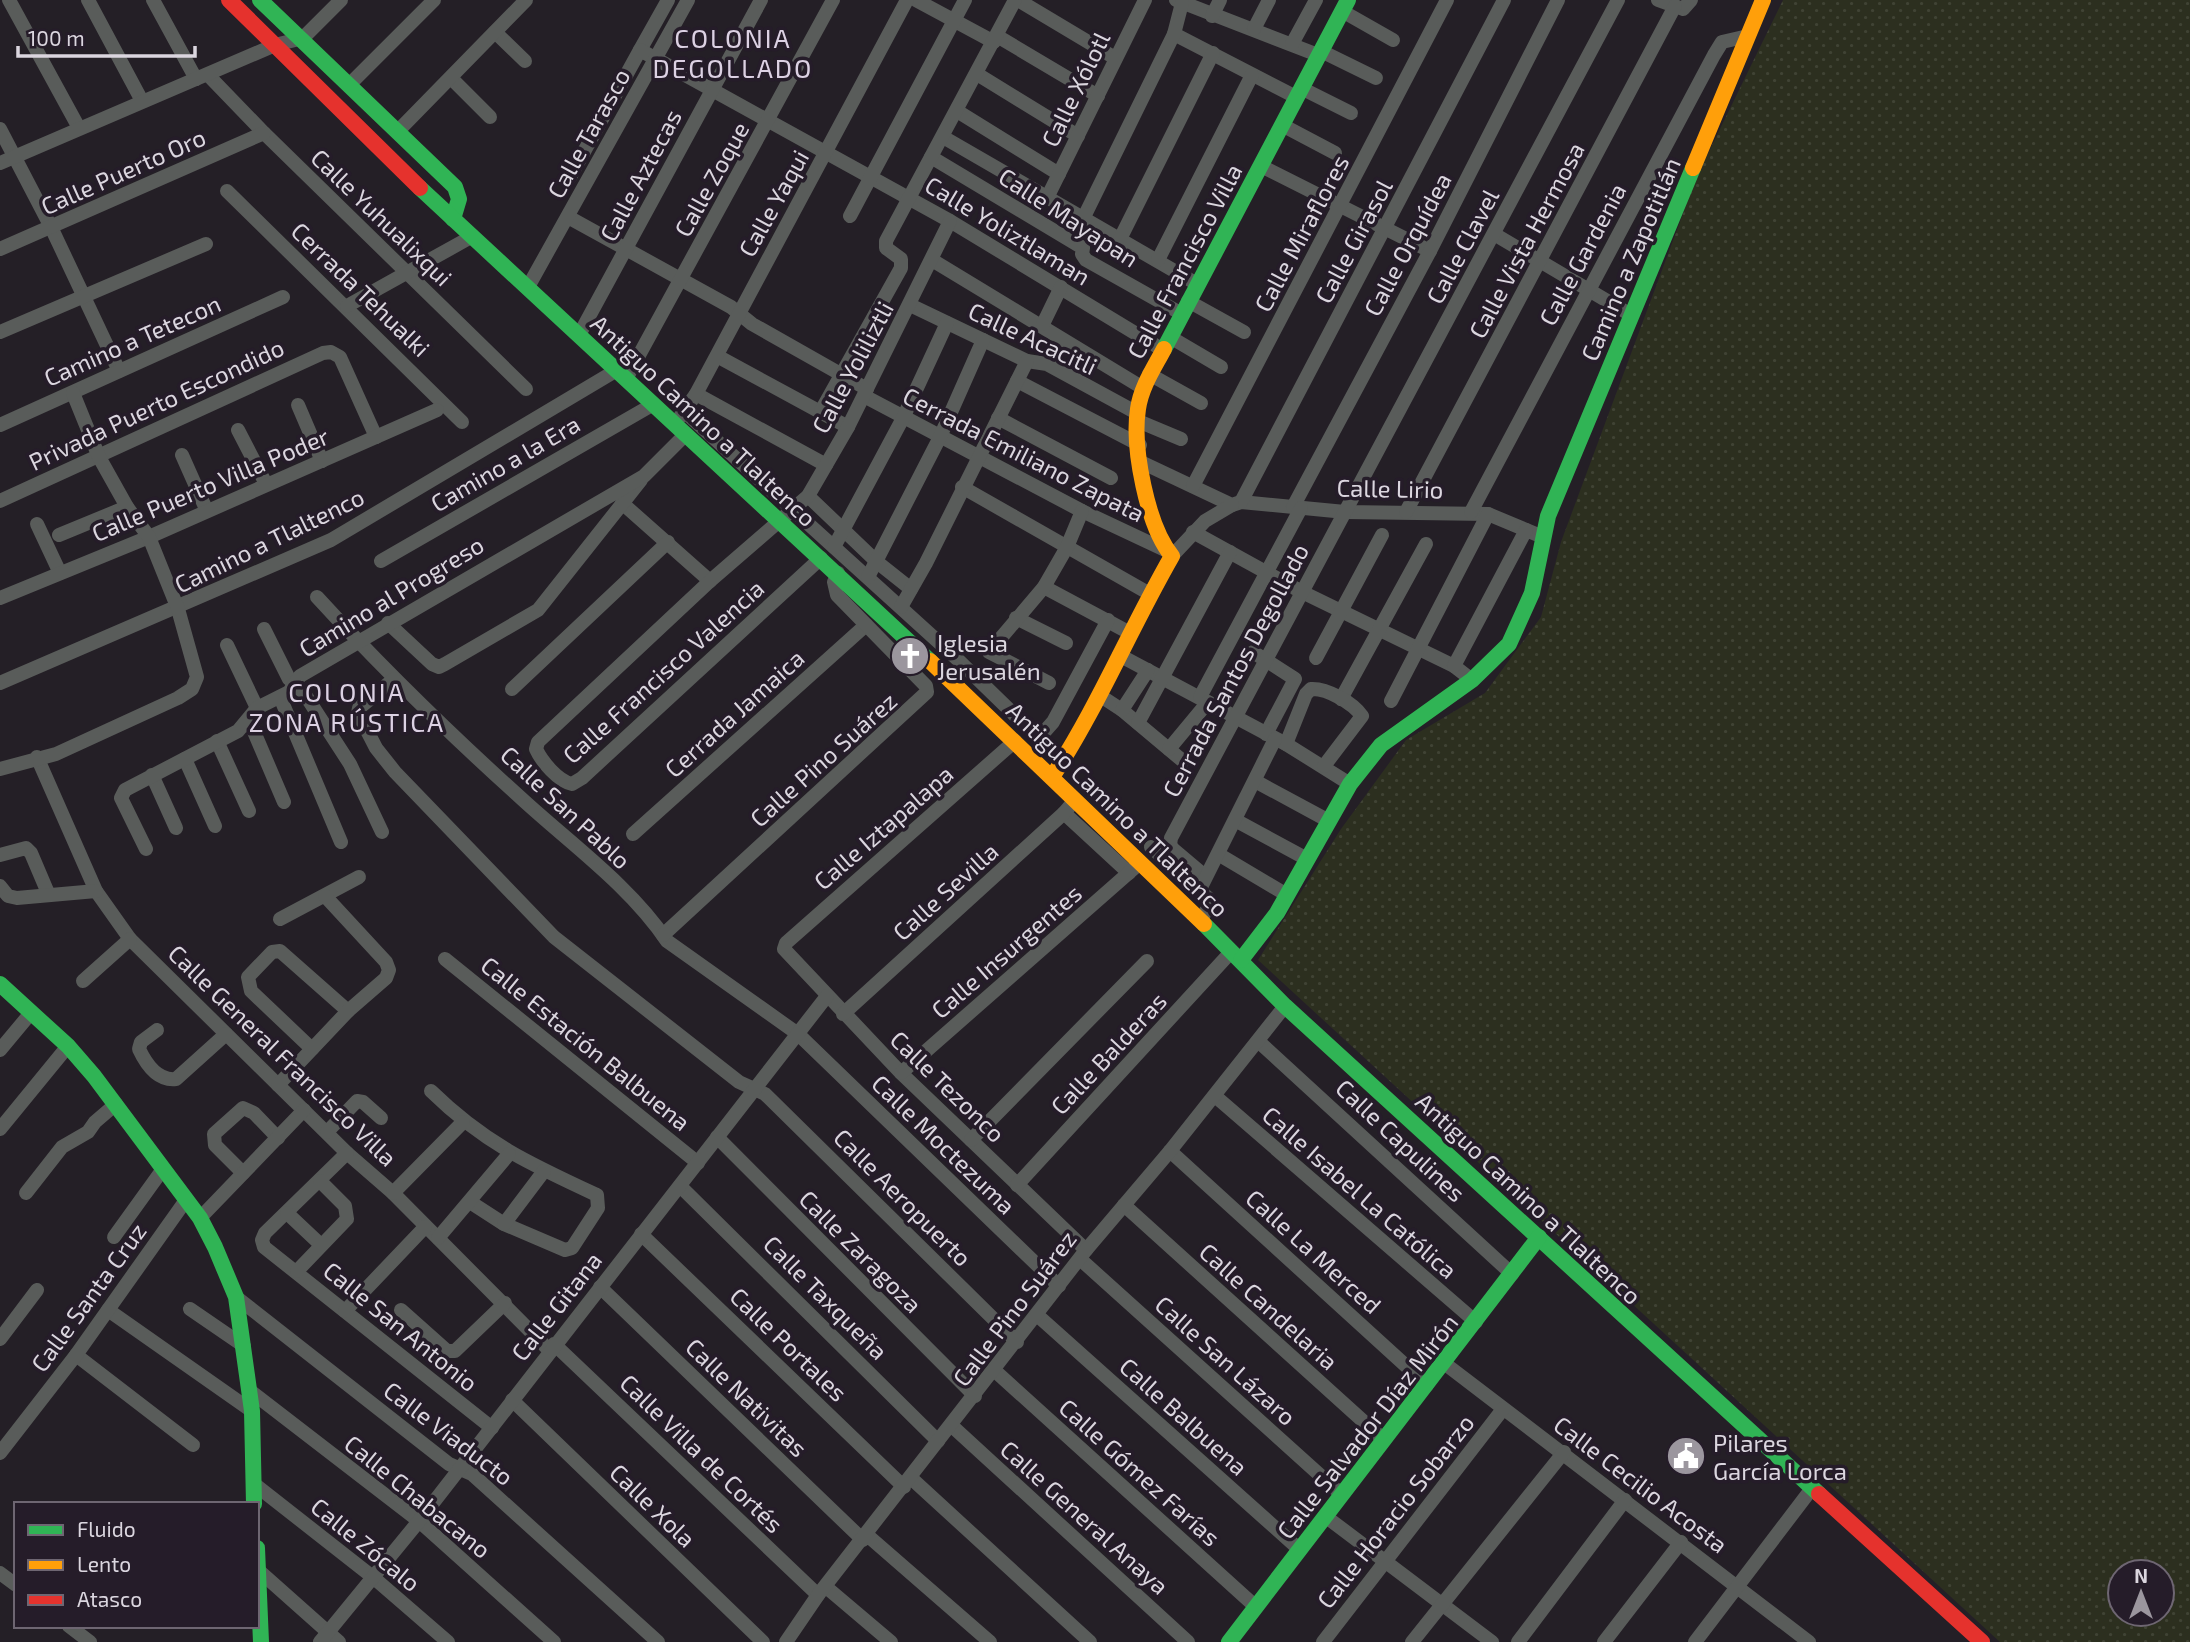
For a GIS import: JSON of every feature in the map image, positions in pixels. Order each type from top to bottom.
[{"type":"street","points":[[9,0],[79,128]]},
{"type":"street","points":[[88,0],[142,101]]},
{"type":"street","name":"Calle Yuhualixqui","points":[[153,0],[202,77],[264,133],[526,389]]},
{"type":"street","name":"Antiguo Camino a Tlaltenco","points":[[229,0],[471,237],[622,374],[679,430],[778,521],[827,552],[838,573],[1052,777],[1135,868],[1200,919],[1285,1006],[1982,1642]]},
{"type":"street","points":[[260,0],[303,38],[456,187],[459,199],[453,219]]},
{"type":"street","points":[[0,163],[275,45],[303,38],[341,0]]},
{"type":"street","points":[[349,85],[434,0]]},
{"type":"street","points":[[398,131],[526,0]]},
{"type":"street","points":[[570,177],[668,0]]},
{"type":"street","name":"Calle Tarasco","points":[[528,287],[688,0]]},
{"type":"street","name":"Calle Aztecas","points":[[579,335],[761,0]]},
{"type":"street","name":"Calle Zoque","points":[[622,374],[682,279],[833,0]]},
{"type":"street","name":"Calle Yaqui","points":[[679,430],[685,412],[907,0]]},
{"type":"street","points":[[916,0],[995,39],[1098,96]]},
{"type":"street","points":[[850,216],[965,0]]},
{"type":"street","points":[[821,411],[901,268],[901,259],[886,248],[886,241],[1017,0],[1115,58]]},
{"type":"street","name":"Calle Xólotl","points":[[1047,198],[1145,0]]},
{"type":"street","points":[[1212,16],[1220,0]]},
{"type":"street","points":[[1254,29],[1269,0]]},
{"type":"street","points":[[1293,44],[1316,0]]},
{"type":"street","name":"Calle Miraflores","points":[[1193,486],[1447,0]]},
{"type":"street","name":"Calle Girasol","points":[[1237,504],[1385,230],[1504,0]]},
{"type":"street","name":"Calle Orquídea","points":[[1169,749],[1204,700],[1297,508],[1558,0]]},
{"type":"street","name":"Calle Clavel","points":[[1345,512],[1618,0]]},
{"type":"street","points":[[1658,0],[1683,9],[1690,0]]},
{"type":"street","name":"Camino a Zapotitlán","points":[[1236,956],[1287,895],[1350,784],[1381,745],[1398,730],[1472,680],[1509,644],[1532,593],[1548,516],[1763,0]]},
{"type":"street","points":[[1083,221],[1174,34],[1179,2],[1320,53],[1376,78]]},
{"type":"street","points":[[1345,6],[1394,40]]},
{"type":"street","name":"Calle Francisco Villa","points":[[1168,553],[1156,528],[1140,445],[1137,417],[1146,381],[1345,6]]},
{"type":"street","name":"Calle Vista Hermosa","points":[[1406,512],[1675,6]]},
{"type":"street","points":[[495,32],[525,61]]},
{"type":"street","points":[[1174,34],[1252,75],[1351,113]]},
{"type":"street","name":"Calle Gardenia","points":[[1471,512],[1722,42],[1748,36]]},
{"type":"street","name":"Calle Yoliztlaman","points":[[640,50],[872,177],[1061,287],[1166,343],[1221,367]]},
{"type":"street","points":[[1119,239],[1213,53]]},
{"type":"street","points":[[977,74],[1078,136]]},
{"type":"street","points":[[1158,260],[1252,75]]},
{"type":"street","points":[[451,79],[490,117]]},
{"type":"street","points":[[957,111],[1059,174]]},
{"type":"street","points":[[1282,125],[1335,153]]},
{"type":"street","points":[[0,129],[51,227],[119,371]]},
{"type":"street","name":"Calle Puerto Oro","points":[[0,249],[264,133]]},
{"type":"street","points":[[943,137],[1083,221],[1158,260],[1197,284]]},
{"type":"street","name":"Calle Mayapan","points":[[931,157],[1083,248],[1082,254],[1086,260],[1244,332]]},
{"type":"street","points":[[1261,166],[1430,251]]},
{"type":"street","name":"Cerrada Tehualki","points":[[227,191],[347,306],[462,422]]},
{"type":"street","name":"Cerrada Emiliano Zapata","points":[[568,217],[626,251],[682,279],[840,374],[903,418],[1168,553]]},
{"type":"street","name":"Calle Yoliliztli","points":[[778,521],[796,509],[808,496],[848,427],[950,221]]},
{"type":"street","points":[[1494,234],[1630,315]]},
{"type":"street","points":[[347,306],[471,237]]},
{"type":"street","points":[[0,332],[206,244]]},
{"type":"street","points":[[932,260],[1146,381],[1202,403]]},
{"type":"street","points":[[1043,324],[1061,287]]},
{"type":"street","name":"Camino a Tetecon","points":[[0,425],[283,297]]},
{"type":"street","name":"Calle Acacitli","points":[[910,305],[1027,361],[1046,365],[1181,439]]},
{"type":"street","points":[[827,552],[844,530],[903,418],[947,323]]},
{"type":"street","points":[[868,578],[940,437],[983,341]]},
{"type":"street","name":"Privada Puerto Escondido","points":[[0,501],[323,353],[331,352],[340,357],[376,437]]},
{"type":"street","points":[[717,356],[848,427]]},
{"type":"street","points":[[901,607],[1027,361]]},
{"type":"street","name":"Camino a Tlaltenco","points":[[0,683],[178,609],[351,530],[622,374]]},
{"type":"street","points":[[1017,381],[1140,445]]},
{"type":"street","points":[[0,769],[56,754],[178,698],[192,689],[197,677],[178,609],[149,537],[127,507],[99,457],[73,393]]},
{"type":"street","points":[[696,394],[826,465]]},
{"type":"street","points":[[298,405],[322,461]]},
{"type":"street","name":"Camino a la Era","points":[[381,561],[652,405]]},
{"type":"street","name":"Calle Puerto Villa Poder","points":[[2,592],[60,573],[149,537],[206,509],[437,410]]},
{"type":"street","points":[[685,412],[796,509],[827,552],[868,578],[901,607],[1063,762]]},
{"type":"street","points":[[998,418],[1111,478]]},
{"type":"street","points":[[238,430],[265,484]]},
{"type":"street","name":"Camino al Progreso","points":[[146,849],[121,793],[238,731],[253,714],[295,686],[300,676],[644,476],[679,430]]},
{"type":"street","points":[[183,455],[206,509]]},
{"type":"street","name":"Calle Lirio","points":[[1143,463],[1237,504],[1345,512],[1471,512],[1488,514],[1543,537]]},
{"type":"street","points":[[388,623],[432,664],[439,667],[446,664],[538,610],[644,476]]},
{"type":"street","points":[[962,487],[1150,594]]},
{"type":"street","points":[[808,496],[877,562],[911,589]]},
{"type":"street","points":[[622,503],[710,581]]},
{"type":"street","points":[[1052,777],[1099,695],[1168,553],[1237,504]]},
{"type":"street","points":[[60,535],[127,507]]},
{"type":"street","points":[[1049,684],[989,652],[1044,587],[1067,547],[1082,511]]},
{"type":"street","name":"Cerrada Santos Degollado","points":[[1203,883],[1170,845],[1236,717],[1260,656],[1302,592],[1345,512]]},
{"type":"street","points":[[1391,701],[1488,514]]},
{"type":"street","name":"Calle Francisco Valencia","points":[[778,521],[538,742],[536,749],[539,755],[563,782],[572,784],[582,778],[827,552]]},
{"type":"street","points":[[37,524],[60,573]]},
{"type":"street","points":[[1454,666],[1526,530]]},
{"type":"street","points":[[1194,532],[1302,592],[1454,666],[1472,680]]},
{"type":"street","points":[[1316,659],[1382,535]]},
{"type":"street","points":[[512,689],[668,542]]},
{"type":"street","points":[[1341,699],[1426,544]]},
{"type":"street","points":[[1138,723],[1230,552]]},
{"type":"street","name":"Calle Pino Suárez","points":[[663,935],[927,692],[926,686],[837,595],[834,582],[838,573]]},
{"type":"street","points":[[1044,587],[1130,633]]},
{"type":"street","name":"Calle San Pablo","points":[[317,597],[394,679],[608,877],[675,947],[798,1034]]},
{"type":"street","points":[[1016,618],[1066,643]]},
{"type":"street","points":[[1038,739],[1053,722],[1108,620]]},
{"type":"street","name":"Cerrada Jamaica","points":[[633,834],[866,625]]},
{"type":"street","points":[[264,629],[289,679],[304,693],[350,764],[382,832]]},
{"type":"street","points":[[227,645],[284,802]]},
{"type":"street","points":[[1119,655],[1276,739],[1350,784]]},
{"type":"street","points":[[1260,656],[1295,679],[1276,739]]},
{"type":"street","points":[[1122,710],[1149,670]]},
{"type":"street","name":"Calle Aeropuerto","points":[[394,679],[359,708],[358,713],[376,748],[395,772],[554,937],[739,1082],[765,1094],[1017,1342]]},
{"type":"street","points":[[1203,883],[1276,739],[1311,689],[1318,689],[1341,699],[1362,716],[1324,766]]},
{"type":"street","points":[[1099,695],[1122,710],[1183,761]]},
{"type":"street","points":[[280,697],[341,842]]},
{"type":"street","points":[[217,741],[249,811]]},
{"type":"street","name":"Calle Iztapalapa","points":[[784,949],[786,943],[1015,741]]},
{"type":"street","name":"Calle General Francisco Villa","points":[[37,757],[96,891],[130,939],[347,1153],[393,1193],[425,1227],[552,1347]]},
{"type":"street","points":[[185,759],[215,826]]},
{"type":"street","points":[[152,775],[176,828]]},
{"type":"street","points":[[1255,781],[1329,821]]},
{"type":"street","name":"Calle Sevilla","points":[[843,1014],[1075,800]]},
{"type":"street","points":[[1064,813],[1135,868]]},
{"type":"street","points":[[1235,820],[1307,859]]},
{"type":"street","points":[[1152,847],[1203,883],[1210,905],[1200,919]]},
{"type":"street","points":[[0,855],[26,848],[48,893]]},
{"type":"street","points":[[1218,854],[1287,895]]},
{"type":"street","name":"Calle Insurgentes","points":[[901,1073],[1135,868]]},
{"type":"street","points":[[280,919],[359,877]]},
{"type":"street","points":[[0,886],[8,896],[17,898],[48,893],[96,891]]},
{"type":"street","points":[[278,1085],[348,1011],[386,978],[389,970],[386,962],[325,896]]},
{"type":"street","points":[[83,981],[130,939]]},
{"type":"street","name":"Calle Tezonco","points":[[784,949],[843,1014],[1017,1185],[1083,1254]]},
{"type":"street","points":[[312,1049],[251,991],[248,977],[272,952],[280,951],[348,1011]]},
{"type":"street","name":"Calle Balderas","points":[[1017,1185],[1236,956]]},
{"type":"street","name":"Calle Estación Balbuena","points":[[445,959],[698,1163]]},
{"type":"street","points":[[971,1140],[1147,961]]},
{"type":"street","points":[[0,984],[68,1046],[116,1104],[200,1218],[236,1297],[252,1411],[254,1502]]},
{"type":"street","name":"Calle Gitana","points":[[324,1637],[492,1428],[552,1347],[827,996]]},
{"type":"street","name":"Calle Pino Suárez","points":[[788,1642],[822,1591],[1083,1254],[1215,1096],[1285,1006]]},
{"type":"street","points":[[0,1050],[30,1014]]},
{"type":"street","points":[[157,1030],[141,1042],[139,1049],[161,1078],[168,1080],[176,1079],[226,1034]]},
{"type":"street","name":"Calle Moctezuma","points":[[798,1034],[1059,1286]]},
{"type":"street","name":"Calle Capulines","points":[[1258,1041],[1513,1274]]},
{"type":"street","points":[[0,1129],[68,1046]]},
{"type":"street","points":[[431,1091],[463,1122],[509,1154],[597,1195],[599,1201],[572,1248],[553,1247],[504,1224],[470,1202]]},
{"type":"street","name":"Calle Isabel La Católica","points":[[1215,1096],[1476,1322]]},
{"type":"street","points":[[327,1132],[358,1101],[363,1102],[381,1118]]},
{"type":"street","points":[[26,1193],[62,1147],[88,1132],[95,1122],[116,1104]]},
{"type":"street","points":[[243,1173],[215,1145],[214,1134],[243,1108],[254,1113],[278,1138]]},
{"type":"street","points":[[200,1218],[304,1110]]},
{"type":"street","points":[[393,1193],[463,1122]]},
{"type":"street","name":"Calle Zaragoza","points":[[717,1137],[975,1396]]},
{"type":"street","name":"Calle La Merced","points":[[1170,1151],[1427,1385]]},
{"type":"street","points":[[321,1245],[287,1213],[347,1153]]},
{"type":"street","points":[[438,1238],[509,1154]]},
{"type":"street","points":[[114,1237],[163,1169]]},
{"type":"street","points":[[504,1224],[544,1171]]},
{"type":"street","points":[[297,1271],[346,1219],[348,1213],[320,1181]]},
{"type":"street","name":"Calle Taxqueña","points":[[680,1186],[938,1441]]},
{"type":"street","name":"Calle Santa Cruz","points":[[0,1452],[76,1355],[186,1200]]},
{"type":"street","name":"Calle Candelaria","points":[[1124,1205],[1384,1440]]},
{"type":"street","name":"Calle San Antonio","points":[[287,1213],[265,1233],[262,1240],[264,1247],[492,1428]]},
{"type":"street","points":[[345,1311],[425,1227]]},
{"type":"street","name":"Calle Portales","points":[[641,1234],[908,1482],[1090,1642]]},
{"type":"street","name":"Calle Salvador Díaz Mirón","points":[[1229,1642],[1539,1237]]},
{"type":"street","name":"Calle San Lázaro","points":[[1083,1254],[1342,1495]]},
{"type":"street","name":"Calle Nativitas","points":[[600,1287],[865,1537],[990,1642]]},
{"type":"street","points":[[0,1339],[37,1290]]},
{"type":"street","name":"Calle Viaducto","points":[[236,1297],[449,1464],[472,1474],[658,1642]]},
{"type":"street","points":[[401,1310],[447,1351],[456,1351],[505,1303]]},
{"type":"street","points":[[190,1309],[244,1346]]},
{"type":"street","points":[[108,1310],[252,1411]]},
{"type":"street","name":"Calle Balbuena","points":[[1037,1315],[1300,1550]]},
{"type":"street","name":"Calle Villa de Cortés","points":[[552,1347],[822,1591],[891,1642]]},
{"type":"street","points":[[76,1355],[193,1445]]},
{"type":"street","name":"Calle Cecilio Acosta","points":[[1444,1363],[1737,1586],[1790,1636],[1809,1642]]},
{"type":"street","name":"Calle Gómez Farías","points":[[994,1370],[1256,1607]]},
{"type":"street","name":"Calle Chabacano","points":[[249,1390],[419,1521],[554,1642]]},
{"type":"street","name":"Calle Xola","points":[[512,1400],[763,1642]]},
{"type":"street","name":"Calle Horacio Sobarzo","points":[[1323,1642],[1503,1409]]},
{"type":"street","name":"Calle General Anaya","points":[[952,1426],[1188,1642]]},
{"type":"street","points":[[1412,1642],[1564,1452]]},
{"type":"street","name":"Calle Zócalo","points":[[253,1483],[374,1578],[448,1642]]},
{"type":"street","points":[[1695,1642],[1813,1487]]},
{"type":"street","points":[[1518,1642],[1625,1500]]},
{"type":"street","points":[[1325,1516],[1492,1642]]},
{"type":"street","points":[[1604,1642],[1681,1542]]},
{"type":"street","points":[[259,1571],[324,1637],[339,1642]]},
{"type":"street","points":[[259,1594],[261,1642]]},
{"type":"street","points":[[72,1628],[90,1642]]},
{"type":"green space","points":[[1783,0],[2190,0],[2190,1642],[2000,1642],[1258,960],[1341,829],[1406,740],[1485,693],[1541,617],[1561,542],[1697,176]]},
{"type":"traffic: fast","points":[[260,0],[455,187],[459,199],[453,219]]},
{"type":"traffic: fast","points":[[1164,349],[1348,0]]},
{"type":"traffic: fast","points":[[1241,960],[1277,913],[1350,784],[1381,745],[1472,680],[1509,644],[1532,593],[1548,516],[1693,168]]},
{"type":"traffic: fast","points":[[420,188],[930,661]]},
{"type":"traffic: fast","points":[[1204,924],[1285,1006],[1819,1494]]},
{"type":"traffic: fast","points":[[0,984],[68,1046],[94,1076],[200,1218],[215,1247],[236,1297],[252,1411],[254,1502]]},
{"type":"traffic: fast","points":[[1229,1642],[1539,1237]]},
{"type":"traffic: fast","points":[[259,1595],[261,1642]]},
{"type":"traffic: slow","points":[[1693,168],[1763,0]]},
{"type":"traffic: slow","points":[[1052,777],[1084,723],[1172,556],[1155,526],[1143,485],[1137,444],[1138,409],[1142,393],[1164,349]]},
{"type":"traffic: slow","points":[[930,661],[1204,924]]},
{"type":"traffic: jam","points":[[229,0],[420,188]]},
{"type":"traffic: jam","points":[[1819,1494],[1982,1642]]},
{"type":"place","name":"Iglesia Jerusalén","points":[[910,656]]},
{"type":"place","name":"Pilares García Lorca","points":[[1686,1456]]},
{"type":"district","name":"COLONIA DEGOLLADO","points":[[733,52]]},
{"type":"district","name":"COLONIA ZONA RÚSTICA","points":[[347,706]]}]
